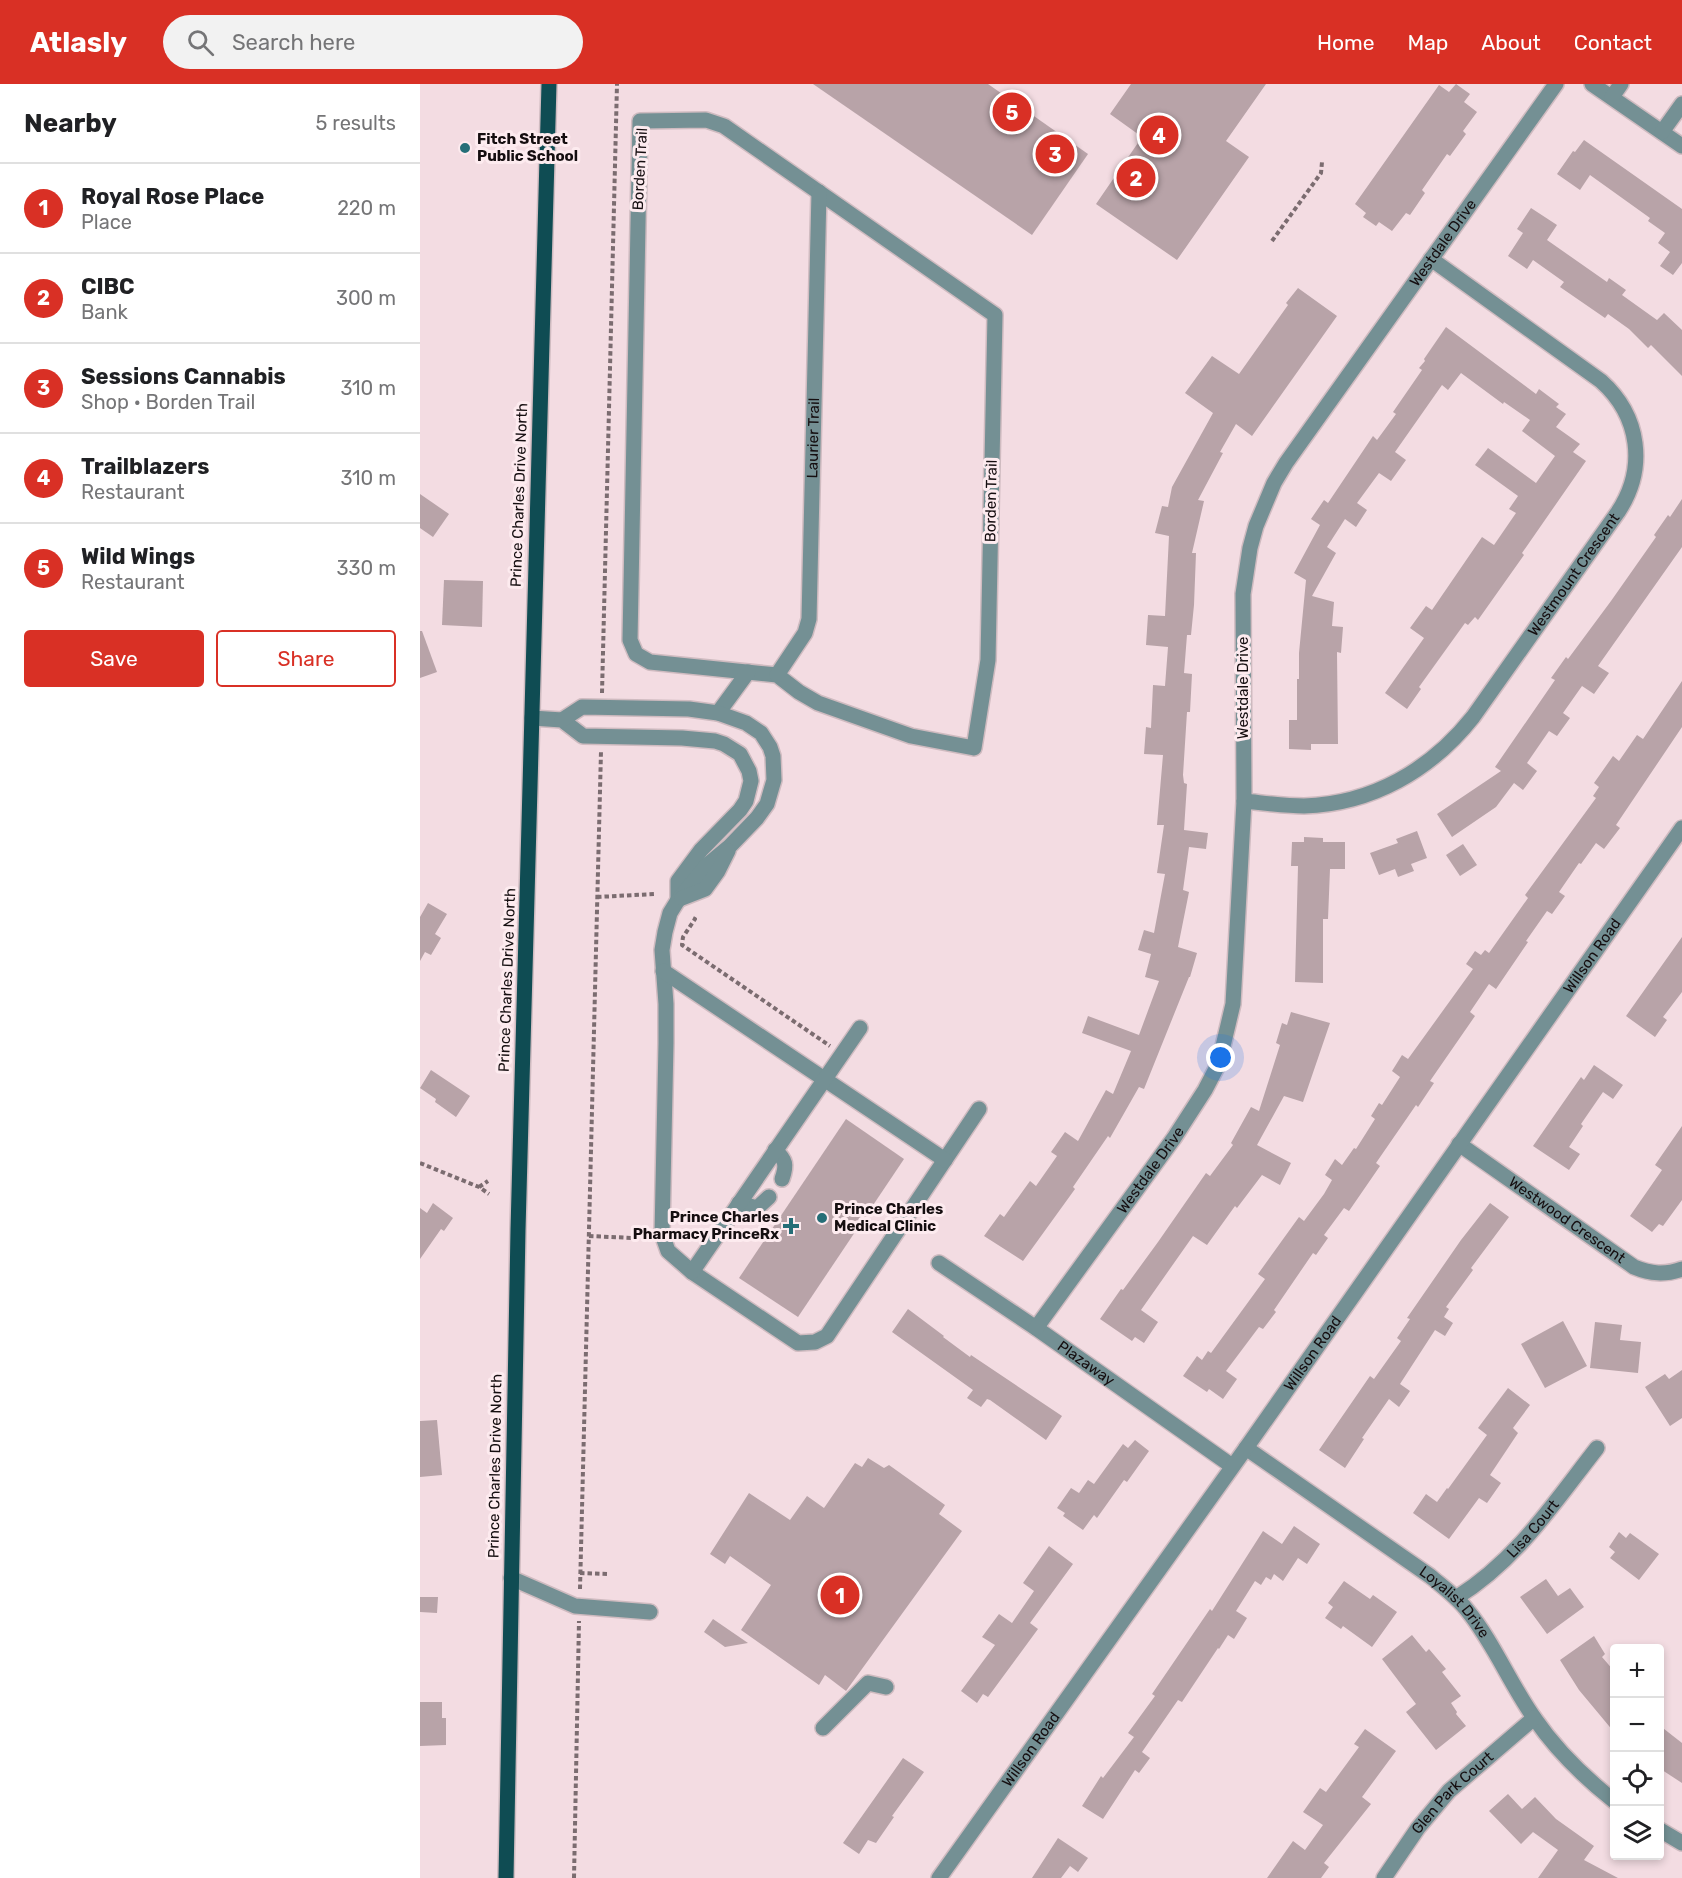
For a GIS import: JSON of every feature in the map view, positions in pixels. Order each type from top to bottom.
[{"type":"main road","name":"Prince Charles Drive North","points":[[506,1878],[511,1578],[549,84]]},
{"type":"street","name":"Westdale Drive","points":[[1036,1328],[1180,1129],[1219,1064],[1233,1004],[1244,801],[1243,594],[1250,548],[1264,504],[1286,463],[1556,84]]},
{"type":"street","points":[[1592,84],[1682,146]]},
{"type":"street","points":[[1612,97],[1621,84]]},
{"type":"street","points":[[1662,132],[1682,104]]},
{"type":"street","name":"Borden Trail","points":[[706,120],[724,126],[819,192],[995,315],[987,660],[974,748],[911,736],[818,703],[777,675],[650,662],[636,654],[630,640],[640,121],[706,120]]},
{"type":"street","name":"Laurier Trail","points":[[777,675],[805,633],[809,619],[819,192]]},
{"type":"street","name":"Westmount Crescent","points":[[1244,801],[1303,806],[1348,800],[1390,785],[1414,772],[1436,756],[1473,717],[1618,512],[1632,483],[1636,459],[1634,435],[1626,412],[1612,392],[1601,381],[1431,259]]},
{"type":"street","points":[[719,742],[718,713],[748,672]]},
{"type":"street","points":[[562,720],[581,708],[689,709],[737,718],[761,733],[770,747],[774,768],[774,780],[767,804],[730,846],[718,871],[705,889],[678,900]]},
{"type":"street","points":[[532,718],[562,720],[583,736],[682,738],[719,742],[740,754],[749,771],[750,791],[740,810],[701,849],[678,881],[678,900],[670,913],[662,950],[666,1043],[662,1234],[668,1251],[692,1272],[798,1343],[822,1340],[827,1336],[980,1109]]},
{"type":"street","name":"Willson Road","points":[[939,1878],[1246,1448],[1682,828]]},
{"type":"street","points":[[663,971],[945,1161]]},
{"type":"street","points":[[692,1272],[860,1028]]},
{"type":"street","name":"Westwood Crescent","points":[[1459,1144],[1634,1267],[1643,1271],[1662,1273],[1682,1269]]},
{"type":"street","points":[[775,1150],[784,1159],[786,1167],[782,1179]]},
{"type":"street","points":[[739,1203],[757,1208],[769,1197]]},
{"type":"street","name":"Plazaway","points":[[939,1263],[1036,1328],[1232,1466]]},
{"type":"street","name":"Loyalist Drive","points":[[1246,1448],[1430,1576],[1456,1598],[1478,1625],[1534,1718],[1572,1765],[1610,1798]]},
{"type":"street","name":"Lisa Court","points":[[1456,1598],[1482,1582],[1529,1536],[1597,1448]]},
{"type":"street","points":[[511,1578],[577,1606],[651,1612]]},
{"type":"street","points":[[823,1728],[868,1683],[886,1687]]},
{"type":"street","name":"Glen Park Court","points":[[1384,1878],[1418,1828],[1449,1791],[1534,1718]]},
{"type":"street","points":[[1664,1833],[1682,1843]]},
{"type":"path","points":[[602,708],[617,84]]},
{"type":"path","points":[[1272,241],[1321,173],[1322,162]]},
{"type":"path","points":[[574,1878],[577,1606],[580,1573],[602,736]]},
{"type":"path","points":[[597,897],[655,894]]},
{"type":"path","points":[[693,918],[695,919],[683,937],[682,945],[832,1046],[827,1054]]},
{"type":"path","points":[[420,1163],[478,1187],[489,1194]]},
{"type":"path","points":[[478,1187],[488,1181]]},
{"type":"path","points":[[588,1236],[633,1238]]},
{"type":"path","points":[[580,1573],[608,1574]]},
{"type":"building","points":[[813,84],[988,84],[1088,154],[1032,235]]},
{"type":"building","points":[[1131,84],[1266,84],[1226,141],[1249,157],[1177,260],[1096,204],[1142,137],[1110,114]]},
{"type":"building","points":[[1456,84],[1470,94],[1464,102],[1477,112],[1463,131],[1466,134],[1450,156],[1447,154],[1422,190],[1425,193],[1410,215],[1406,213],[1392,231],[1379,222],[1376,226],[1363,217],[1366,213],[1355,204],[1439,85],[1449,92]]},
{"type":"building","points":[[1584,140],[1682,209],[1682,263],[1673,275],[1660,266],[1670,252],[1658,243],[1665,233],[1648,221],[1650,218],[1590,175],[1580,190],[1557,174]]},
{"type":"building","points":[[1531,208],[1557,225],[1547,240],[1607,282],[1609,278],[1626,290],[1622,295],[1657,320],[1664,313],[1682,330],[1682,376],[1651,345],[1648,348],[1629,329],[1608,314],[1605,318],[1560,287],[1564,282],[1533,260],[1527,269],[1508,256],[1523,233],[1517,229]]},
{"type":"building","points":[[1298,288],[1337,316],[1252,436],[1236,424],[1198,500],[1204,501],[1192,553],[1196,553],[1194,605],[1191,635],[1187,635],[1184,673],[1192,674],[1183,775],[1184,783],[1187,784],[1184,830],[1208,833],[1206,849],[1189,847],[1183,890],[1189,892],[1178,947],[1197,953],[1190,977],[1144,1089],[1139,1087],[1110,1138],[1108,1136],[1073,1187],[1075,1189],[1023,1261],[984,1236],[1000,1214],[1004,1217],[1030,1181],[1036,1186],[1057,1156],[1051,1152],[1065,1132],[1078,1141],[1106,1090],[1113,1094],[1131,1051],[1082,1033],[1088,1016],[1139,1035],[1159,981],[1145,977],[1151,954],[1138,950],[1144,930],[1154,933],[1165,874],[1157,873],[1164,825],[1157,825],[1163,755],[1144,754],[1146,727],[1151,728],[1153,685],[1165,686],[1168,647],[1146,645],[1148,615],[1165,616],[1169,536],[1155,533],[1162,506],[1168,507],[1172,487],[1213,413],[1185,393],[1212,356],[1239,374]]},
{"type":"building","points":[[1446,327],[1536,394],[1539,389],[1559,404],[1556,407],[1566,414],[1556,427],[1580,444],[1573,452],[1586,461],[1478,620],[1475,617],[1468,625],[1465,623],[1419,687],[1421,689],[1407,709],[1385,693],[1424,638],[1410,628],[1426,606],[1432,610],[1482,537],[1494,545],[1516,513],[1509,509],[1518,496],[1475,465],[1488,448],[1536,483],[1555,456],[1522,431],[1530,420],[1504,402],[1503,404],[1461,373],[1448,390],[1442,385],[1395,452],[1406,460],[1391,481],[1379,473],[1357,503],[1367,510],[1356,527],[1345,519],[1327,547],[1336,553],[1312,596],[1334,602],[1332,626],[1343,627],[1341,653],[1337,652],[1338,744],[1311,744],[1311,750],[1289,749],[1289,720],[1297,720],[1297,679],[1299,679],[1299,653],[1306,580],[1294,573],[1320,525],[1311,519],[1324,500],[1328,503],[1373,436],[1377,440],[1396,414],[1393,412],[1422,370],[1419,368],[1425,361],[1424,359]]},
{"type":"building","points":[[420,494],[449,514],[433,537],[420,528]]},
{"type":"building","points":[[1682,499],[1682,547],[1598,666],[1609,673],[1594,694],[1582,686],[1563,713],[1570,718],[1557,736],[1549,731],[1527,763],[1537,771],[1523,790],[1514,783],[1496,807],[1452,837],[1437,814],[1501,771],[1495,767],[1555,680],[1551,678],[1611,601],[1656,537],[1654,535]]},
{"type":"building","points":[[444,580],[483,581],[482,627],[442,625]]},
{"type":"building","points":[[420,631],[422,631],[437,672],[420,678]]},
{"type":"building","points":[[1682,681],[1682,727],[1616,825],[1620,828],[1604,849],[1596,843],[1581,864],[1579,863],[1559,892],[1565,896],[1552,914],[1547,911],[1496,989],[1489,984],[1470,1012],[1475,1016],[1430,1081],[1434,1083],[1376,1163],[1380,1166],[1349,1211],[1344,1208],[1324,1235],[1328,1238],[1316,1255],[1313,1253],[1274,1310],[1276,1312],[1263,1329],[1259,1327],[1226,1371],[1237,1379],[1223,1399],[1209,1389],[1207,1392],[1183,1376],[1197,1356],[1202,1360],[1208,1351],[1211,1353],[1265,1279],[1258,1274],[1299,1217],[1304,1221],[1324,1194],[1332,1180],[1325,1175],[1335,1159],[1342,1165],[1354,1148],[1356,1149],[1375,1119],[1371,1116],[1379,1103],[1382,1105],[1400,1077],[1392,1071],[1402,1055],[1408,1059],[1473,969],[1466,964],[1475,951],[1481,955],[1485,950],[1489,953],[1528,898],[1525,895],[1596,798],[1593,796],[1599,787],[1594,783],[1613,756],[1619,761],[1637,735],[1643,739]]},
{"type":"building","points":[[1417,831],[1427,858],[1411,864],[1414,871],[1398,877],[1395,869],[1379,875],[1370,853],[1398,843],[1396,839]]},
{"type":"building","points":[[1304,837],[1323,838],[1323,842],[1345,842],[1345,869],[1330,869],[1328,919],[1323,919],[1323,983],[1295,982],[1298,866],[1291,866],[1292,842],[1304,842]]},
{"type":"building","points":[[1463,844],[1477,865],[1460,876],[1446,855]]},
{"type":"building","points":[[428,903],[447,914],[435,934],[441,938],[431,955],[425,952],[420,961],[420,917]]},
{"type":"building","points":[[1682,937],[1682,992],[1663,1017],[1667,1020],[1655,1037],[1626,1016]]},
{"type":"building","points":[[1291,1012],[1330,1023],[1303,1102],[1284,1096],[1257,1145],[1291,1163],[1280,1185],[1262,1175],[1237,1208],[1235,1206],[1207,1245],[1193,1236],[1141,1310],[1158,1322],[1144,1343],[1135,1337],[1132,1341],[1100,1319],[1206,1173],[1210,1176],[1233,1145],[1231,1143],[1251,1107],[1259,1111],[1280,1045],[1276,1043],[1282,1023],[1287,1025]]},
{"type":"building","points":[[1594,1065],[1623,1085],[1613,1099],[1603,1092],[1581,1124],[1583,1126],[1569,1147],[1580,1154],[1569,1170],[1533,1146],[1581,1077],[1584,1080]]},
{"type":"building","points":[[431,1070],[470,1096],[456,1117],[420,1088]]},
{"type":"building","name":"Prince Charles Medical Clinic","points":[[846,1119],[904,1159],[798,1317],[739,1278]]},
{"type":"building","points":[[1682,1126],[1682,1200],[1663,1226],[1659,1224],[1652,1232],[1630,1216],[1662,1170],[1655,1165]]},
{"type":"building","points":[[433,1203],[453,1218],[444,1231],[441,1229],[420,1259],[420,1208],[427,1213]]},
{"type":"building","points":[[1490,1203],[1509,1217],[1471,1268],[1473,1270],[1446,1307],[1449,1309],[1444,1317],[1453,1323],[1445,1336],[1435,1330],[1400,1384],[1410,1391],[1399,1407],[1389,1399],[1345,1468],[1319,1450],[1370,1376],[1374,1379],[1401,1341],[1397,1338],[1410,1319],[1407,1318],[1461,1240]]},
{"type":"building","points":[[908,1309],[970,1357],[971,1355],[1062,1416],[1046,1440],[990,1400],[987,1399],[981,1407],[967,1398],[973,1390],[892,1332]]},
{"type":"building","points":[[1563,1321],[1587,1366],[1545,1388],[1521,1344]]},
{"type":"building","points":[[1595,1322],[1622,1325],[1620,1340],[1641,1342],[1638,1373],[1590,1368]]},
{"type":"building","points":[[1682,1370],[1682,1418],[1670,1426],[1645,1387],[1665,1374],[1669,1379]]},
{"type":"building","points":[[1508,1388],[1530,1405],[1513,1428],[1518,1433],[1490,1475],[1501,1483],[1487,1503],[1479,1498],[1449,1539],[1413,1513],[1426,1494],[1437,1502],[1448,1489],[1487,1435],[1478,1428]]},
{"type":"building","points":[[437,1420],[442,1475],[420,1477],[420,1421]]},
{"type":"building","points":[[1135,1440],[1149,1451],[1127,1482],[1124,1480],[1097,1518],[1094,1515],[1083,1530],[1063,1516],[1065,1513],[1057,1508],[1071,1488],[1079,1493],[1088,1480],[1094,1484],[1123,1444],[1128,1448]]},
{"type":"building","points":[[868,1458],[884,1468],[889,1465],[945,1505],[939,1514],[962,1531],[846,1691],[825,1675],[819,1685],[741,1630],[771,1585],[730,1556],[725,1564],[710,1554],[749,1493],[790,1520],[807,1496],[824,1508],[855,1463],[862,1467]]},
{"type":"building","points":[[1294,1526],[1320,1544],[1307,1564],[1298,1558],[1283,1581],[1274,1574],[1271,1580],[1266,1577],[1261,1585],[1255,1581],[1236,1611],[1247,1618],[1234,1639],[1228,1635],[1182,1702],[1178,1700],[1142,1752],[1150,1758],[1139,1773],[1135,1770],[1103,1819],[1082,1806],[1101,1776],[1103,1778],[1134,1737],[1128,1733],[1155,1696],[1152,1694],[1210,1609],[1212,1611],[1263,1531],[1282,1544]]},
{"type":"building","points":[[1619,1532],[1626,1538],[1630,1533],[1659,1554],[1639,1580],[1610,1558],[1615,1552],[1609,1547]]},
{"type":"building","points":[[1049,1546],[1073,1564],[1030,1623],[1038,1629],[988,1697],[983,1694],[977,1703],[961,1691],[995,1645],[982,1637],[999,1614],[1012,1623],[1034,1591],[1023,1583]]},
{"type":"building","points":[[1546,1579],[1558,1596],[1570,1588],[1584,1607],[1547,1634],[1520,1597]]},
{"type":"building","points":[[1344,1581],[1370,1599],[1373,1595],[1397,1612],[1372,1647],[1343,1626],[1341,1629],[1325,1618],[1333,1607],[1328,1603]]},
{"type":"building","points":[[420,1597],[438,1597],[437,1613],[420,1612]]},
{"type":"building","points":[[713,1619],[748,1643],[725,1647],[704,1632]]},
{"type":"building","points":[[1412,1635],[1426,1652],[1429,1649],[1446,1669],[1442,1672],[1461,1696],[1451,1703],[1456,1714],[1466,1726],[1436,1750],[1406,1712],[1416,1704],[1382,1659]]},
{"type":"building","points":[[1594,1636],[1605,1654],[1602,1657],[1610,1666],[1610,1727],[1579,1690],[1560,1660]]},
{"type":"building","points":[[420,1702],[442,1702],[442,1718],[446,1718],[446,1745],[420,1746]]},
{"type":"building","points":[[1365,1729],[1396,1751],[1362,1797],[1371,1804],[1324,1863],[1329,1867],[1321,1878],[1267,1878],[1293,1841],[1305,1850],[1323,1825],[1303,1812],[1320,1788],[1326,1792],[1359,1747],[1354,1744]]},
{"type":"building","points":[[1664,1729],[1682,1743],[1682,1783],[1664,1771]]},
{"type":"building","points":[[903,1758],[924,1772],[892,1816],[894,1817],[876,1843],[868,1840],[859,1854],[843,1843]]},
{"type":"building","points":[[1508,1794],[1522,1809],[1535,1797],[1556,1819],[1594,1846],[1584,1860],[1618,1878],[1538,1878],[1558,1850],[1533,1832],[1521,1844],[1489,1811]]},
{"type":"building","points":[[1058,1838],[1088,1858],[1078,1872],[1070,1866],[1061,1878],[1032,1878]]},
{"type":"place","name":"Wild Wings","points":[[1012,112]]},
{"type":"place","name":"Trailblazers","points":[[1159,135]]},
{"type":"place","name":"Fitch Street Public School","points":[[465,148]]},
{"type":"place","name":"Sessions Cannabis","points":[[1055,154]]},
{"type":"place","name":"CIBC","points":[[1136,178]]},
{"type":"place","name":"Prince Charles Medical Clinic","points":[[822,1218]]},
{"type":"place","name":"Prince Charles Pharmacy PrinceRx","points":[[791,1226]]},
{"type":"place","name":"Royal Rose Place","points":[[840,1595]]}]
